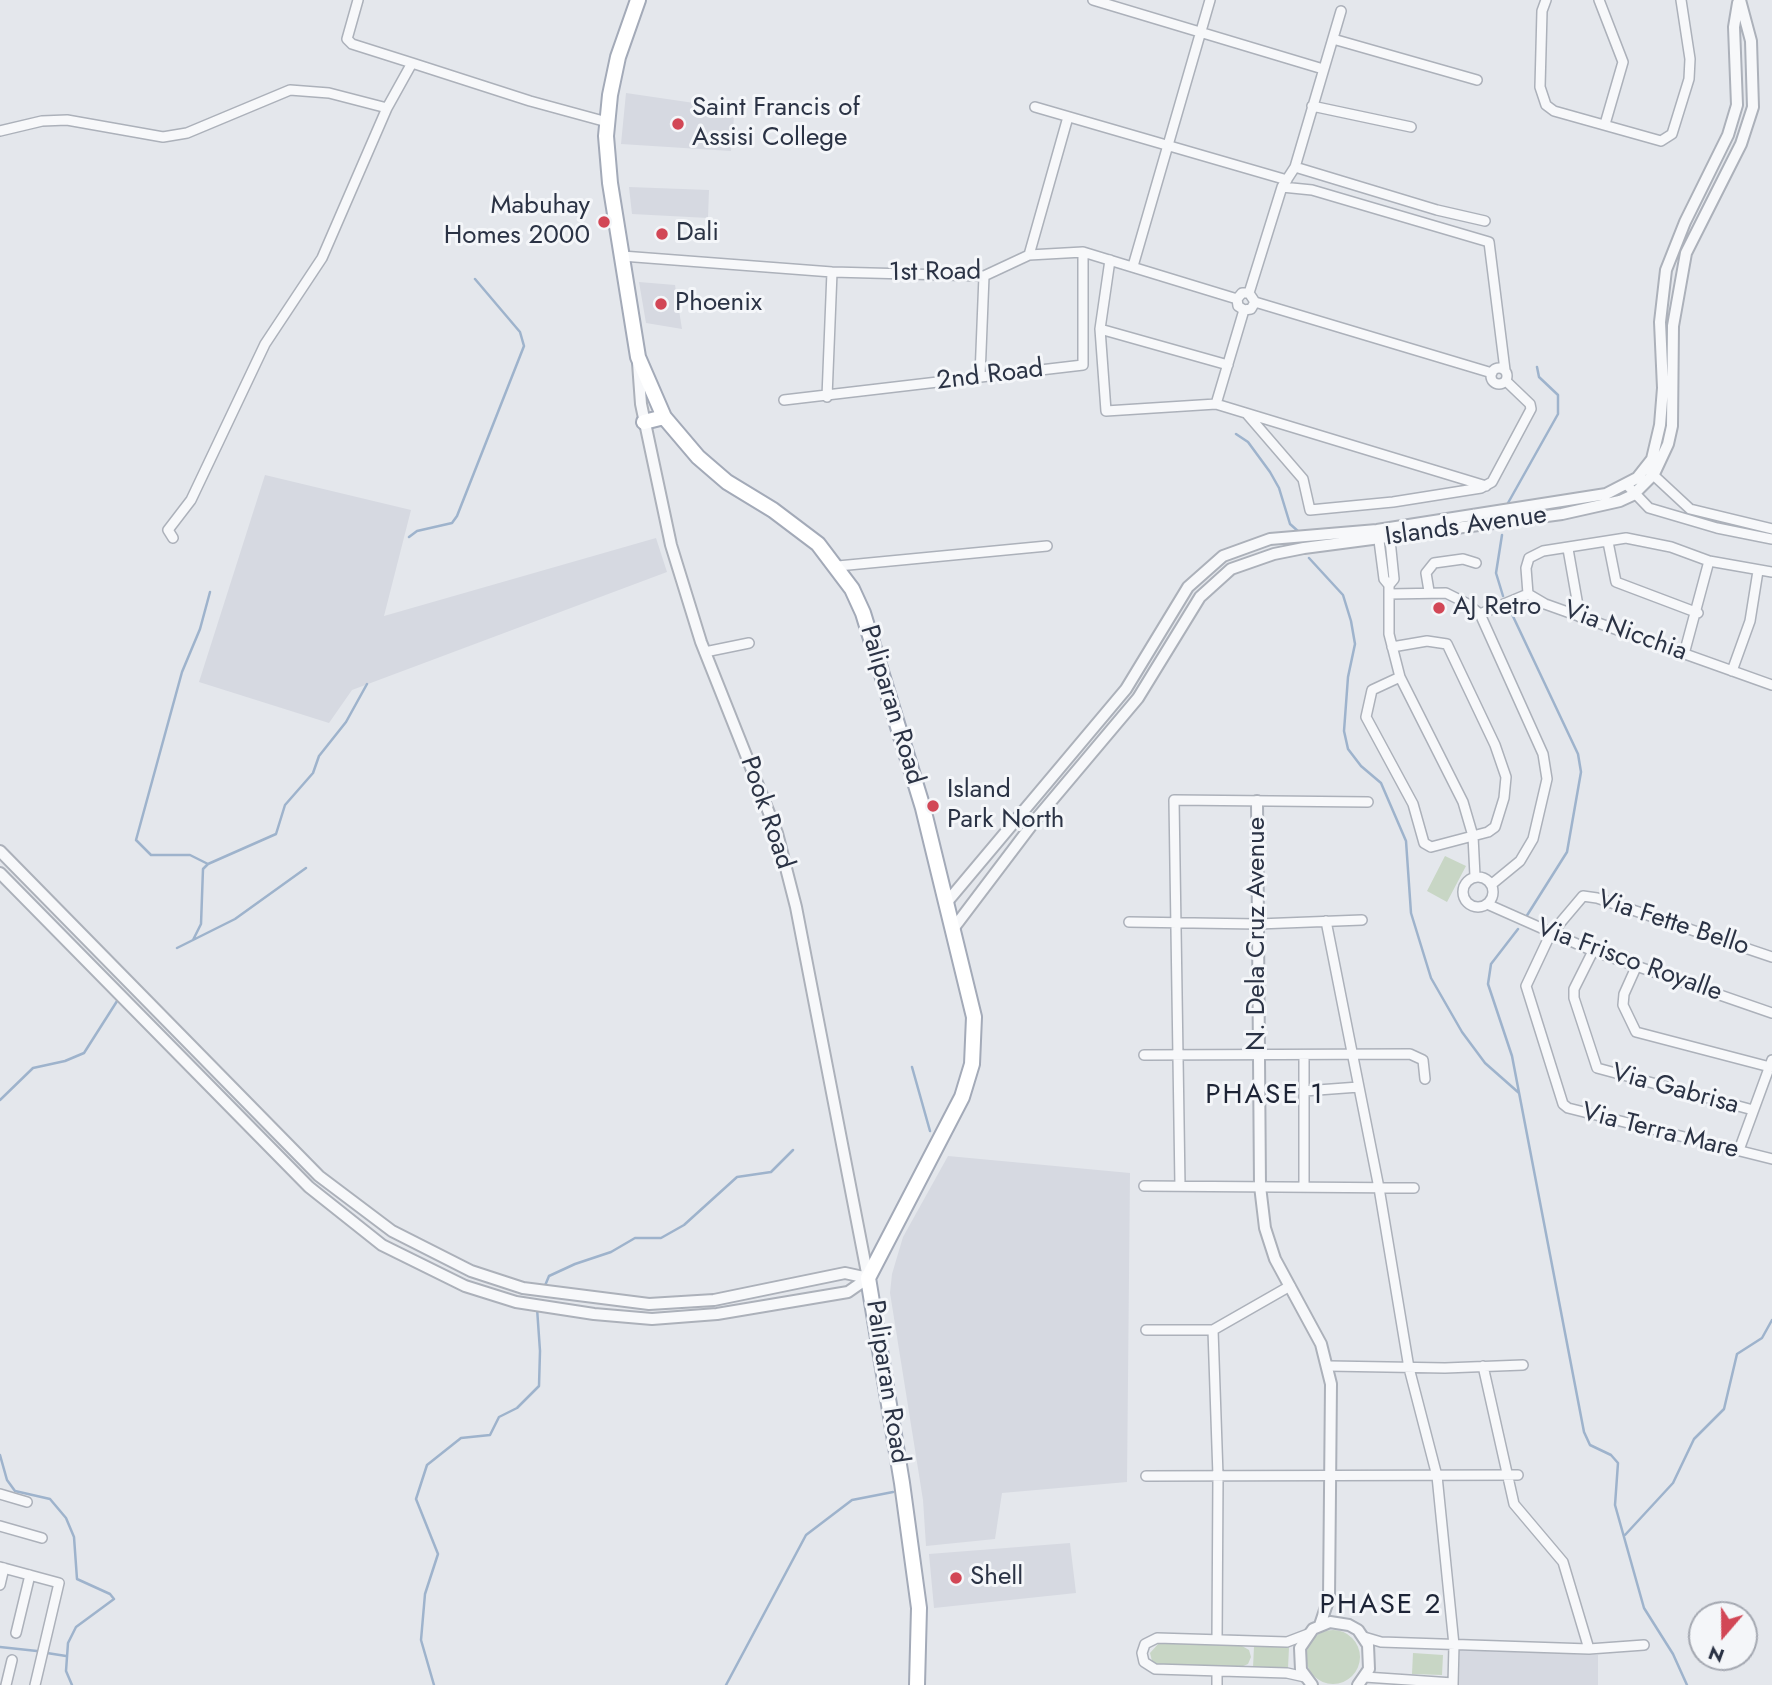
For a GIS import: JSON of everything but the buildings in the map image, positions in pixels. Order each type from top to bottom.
[{"type":"main road","name":"Paliparan Road","points":[[638,0],[618,57],[607,122],[609,174],[638,357],[664,417],[713,472],[798,528],[838,566],[863,613],[923,808],[974,1017],[972,1064],[956,1112],[868,1278],[902,1483],[919,1608],[917,1685]]},
{"type":"main road","points":[[644,422],[664,417]]},
{"type":"street","points":[[358,0],[347,39],[352,44],[530,102],[607,122]]},
{"type":"street","points":[[1094,0],[1323,69]]},
{"type":"street","points":[[1133,267],[1210,0]]},
{"type":"street","points":[[1546,0],[1542,11],[1542,99],[1554,111],[1661,141],[1672,134],[1689,79],[1690,59],[1681,0]]},
{"type":"street","points":[[1599,0],[1623,62],[1605,124]]},
{"type":"street","name":"Islands Avenue","points":[[947,902],[1126,689],[1188,587],[1223,556],[1270,540],[1384,534],[1550,516],[1620,501],[1650,471],[1658,444],[1663,388],[1660,322],[1666,270],[1685,222],[1728,135],[1737,105],[1734,27],[1739,0]]},
{"type":"street","points":[[1249,293],[1284,183],[1295,167],[1341,11]]},
{"type":"street","points":[[1333,39],[1477,80]]},
{"type":"street","points":[[173,538],[168,530],[191,500],[265,344],[322,258],[387,108],[412,63]]},
{"type":"street","points":[[0,131],[41,121],[66,120],[163,137],[187,133],[290,90],[329,93],[387,108]]},
{"type":"street","points":[[1312,106],[1411,127]]},
{"type":"street","points":[[1035,107],[1489,242],[1506,381],[1530,404],[1531,410],[1492,482],[1486,486],[1394,502],[1310,510],[1303,480],[1247,414]]},
{"type":"street","points":[[1029,256],[1068,117]]},
{"type":"street","points":[[1295,167],[1437,210],[1485,221]]},
{"type":"street","name":"1st Road","points":[[622,256],[832,272],[985,276],[1029,256],[1083,251],[1237,299]]},
{"type":"street","name":"2nd Road","points":[[784,400],[1083,365],[1083,251]]},
{"type":"street","points":[[1110,260],[1100,329],[1106,411],[1216,404],[1486,486]]},
{"type":"street","points":[[827,397],[832,272]]},
{"type":"street","points":[[980,376],[985,276]]},
{"type":"street","points":[[1249,293],[1242,293],[1237,299],[1238,306],[1244,310],[1251,309],[1255,302]]},
{"type":"street","points":[[1249,293],[1255,302],[1492,373]]},
{"type":"street","points":[[1216,404],[1244,310]]},
{"type":"street","points":[[1100,329],[1228,365]]},
{"type":"street","name":"Pook Road","points":[[638,357],[644,422],[665,526],[705,652],[777,833],[796,907],[868,1278]]},
{"type":"street","points":[[1492,373],[1498,368],[1505,370]]},
{"type":"street","points":[[1492,373],[1494,382],[1506,381]]},
{"type":"street","points":[[1650,471],[1688,514],[1772,539]]},
{"type":"street","points":[[1630,490],[1648,508],[1772,529]]},
{"type":"street","points":[[1384,534],[1384,579],[1389,590],[1389,634],[1392,647],[1401,677],[1463,802],[1473,836],[1475,876]]},
{"type":"street","name":"Islands Avenue","points":[[953,929],[1037,818],[1138,698],[1200,597],[1213,583],[1231,569],[1274,554],[1384,534]]},
{"type":"street","points":[[1480,614],[1528,594],[1526,568],[1530,558],[1543,551],[1644,539],[1709,561],[1772,572]]},
{"type":"street","points":[[1608,542],[1616,582],[1698,613]]},
{"type":"street","points":[[838,566],[1047,546]]},
{"type":"street","points":[[1568,549],[1580,617]]},
{"type":"street","points":[[1429,591],[1426,573],[1434,563],[1463,559],[1476,563]]},
{"type":"street","points":[[1684,654],[1698,613],[1709,561]]},
{"type":"street","points":[[1732,671],[1750,621],[1758,571]]},
{"type":"street","points":[[1389,590],[1429,591],[1456,597],[1480,614],[1547,765],[1547,779],[1533,839],[1520,861],[1492,884]]},
{"type":"street","name":"Via Nicchia","points":[[1528,594],[1545,604],[1772,685]]},
{"type":"street","points":[[1392,647],[1427,641],[1447,644],[1495,745],[1506,777],[1504,798],[1495,827],[1431,847],[1424,843],[1413,804],[1366,717],[1372,690],[1401,677]]},
{"type":"street","points":[[705,652],[748,643]]},
{"type":"street","points":[[1180,1186],[1174,800],[1368,802]]},
{"type":"street","name":"N. Dela Cruz Avenue","points":[[1257,801],[1260,1186],[1269,1244],[1311,1322],[1329,1366],[1329,1598],[1320,1625]]},
{"type":"street","points":[[0,850],[319,1176],[392,1231],[471,1271],[523,1288],[649,1304],[714,1300],[845,1273],[868,1278]]},
{"type":"street","points":[[0,873],[310,1187],[382,1245],[465,1286],[516,1302],[594,1314],[652,1319],[717,1314],[848,1292],[868,1278]]},
{"type":"street","points":[[1475,876],[1485,878],[1492,884],[1493,898],[1487,904],[1475,907],[1464,897],[1465,884],[1475,876]]},
{"type":"street","name":"Via Fette Bello","points":[[1550,935],[1578,899],[1588,896],[1772,957]]},
{"type":"street","name":"Via Frisco Royalle","points":[[1487,904],[1550,935],[1772,1013]]},
{"type":"street","points":[[1129,922],[1258,924],[1362,920]]},
{"type":"street","points":[[1308,1681],[1287,1673],[1153,1668],[1144,1662],[1142,1653],[1145,1644],[1157,1638],[1287,1642],[1320,1625],[1340,1622],[1358,1630],[1370,1653],[1362,1681],[1453,1684],[1454,1645],[1437,1476],[1409,1368],[1379,1188],[1326,921]]},
{"type":"street","name":"Via Terra Mare","points":[[1550,935],[1527,980],[1526,991],[1563,1104],[1574,1111],[1772,1159]]},
{"type":"street","name":"Via Gabrisa","points":[[1593,951],[1574,989],[1574,998],[1597,1068],[1754,1110]]},
{"type":"street","points":[[1637,965],[1624,994],[1623,1005],[1636,1032],[1771,1064],[1739,1150]]},
{"type":"street","points":[[1144,1055],[1416,1055],[1423,1060],[1425,1079]]},
{"type":"street","points":[[1304,1055],[1304,1186]]},
{"type":"street","points":[[1304,1091],[1359,1087]]},
{"type":"street","points":[[1144,1186],[1414,1188]]},
{"type":"street","points":[[1146,1330],[1213,1330],[1290,1286]]},
{"type":"street","points":[[714,1300],[717,1314]]},
{"type":"street","points":[[1213,1330],[1218,1476],[1217,1640]]},
{"type":"street","points":[[1329,1366],[1409,1368],[1522,1365]]},
{"type":"street","points":[[1483,1366],[1505,1475],[1517,1509],[1563,1562],[1589,1649]]},
{"type":"street","points":[[1146,1476],[1518,1475]]},
{"type":"street","points":[[0,1494],[27,1502]]},
{"type":"street","points":[[0,1526],[41,1538]]},
{"type":"street","points":[[0,1585],[2,1568],[59,1583],[35,1685]]},
{"type":"street","points":[[16,1633],[30,1575]]},
{"type":"street","name":"N. Dela Cruz Avenue","points":[[1329,1598],[1340,1622]]},
{"type":"street","points":[[1307,1634],[1299,1655],[1308,1681]]},
{"type":"street","points":[[1364,1637],[1381,1642],[1589,1649],[1644,1644]]},
{"type":"street","points":[[6,1685],[12,1660]]},
{"type":"street","points":[[1217,1671],[1217,1685]]},
{"type":"shaded area","name":"Saint Francis of Assisi College","points":[[626,93],[701,104],[734,117],[731,151],[621,144]]},
{"type":"shaded area","points":[[629,187],[709,190],[708,218],[632,214]]},
{"type":"shaded area","name":"Phoenix","points":[[639,282],[675,285],[682,329],[646,323]]},
{"type":"shaded area","points":[[265,475],[411,510],[384,616],[656,538],[667,572],[352,690],[329,723],[199,682]]},
{"type":"shaded area","points":[[948,1156],[1130,1173],[1127,1482],[1002,1493],[995,1539],[926,1546],[923,1500],[890,1293],[892,1274],[903,1237]]},
{"type":"shaded area","points":[[1070,1543],[1076,1593],[934,1608],[929,1554]]},
{"type":"shaded area","points":[[1460,1650],[1598,1655],[1598,1685],[1459,1685]]},
{"type":"green space","points":[[1445,856],[1466,866],[1447,902],[1427,891]]},
{"type":"green space","points":[[1338,1630],[1348,1634],[1356,1642],[1360,1657],[1356,1672],[1348,1680],[1328,1684],[1318,1680],[1310,1672],[1306,1652],[1310,1642],[1318,1634]]},
{"type":"green space","points":[[1159,1643],[1242,1646],[1249,1650],[1251,1657],[1248,1664],[1241,1667],[1158,1665],[1152,1661],[1150,1653]]},
{"type":"green space","points":[[1254,1646],[1289,1647],[1288,1668],[1253,1668]]},
{"type":"green space","points":[[1413,1653],[1443,1655],[1442,1675],[1412,1674]]},
{"type":"waterway","points":[[409,537],[417,531],[452,523],[457,516],[524,346],[520,332],[475,279]]},
{"type":"waterway","points":[[1508,503],[1558,414],[1558,395],[1539,377],[1537,367]]},
{"type":"waterway","points":[[1236,434],[1248,442],[1270,472],[1279,488],[1290,524],[1299,532]]},
{"type":"waterway","points":[[1502,535],[1496,573],[1503,596]]},
{"type":"waterway","points":[[1309,558],[1343,595],[1351,621],[1355,644],[1348,677],[1344,731],[1348,749],[1361,766],[1381,783],[1406,841],[1411,913],[1431,978],[1462,1032],[1485,1063],[1519,1093]]},
{"type":"waterway","points":[[208,864],[190,855],[151,855],[136,840],[182,672],[200,629],[210,592]]},
{"type":"waterway","points":[[1510,610],[1578,754],[1581,772],[1567,852],[1526,917]]},
{"type":"waterway","points":[[193,940],[201,924],[203,869],[208,864],[276,834],[285,805],[313,773],[319,756],[346,722],[367,684]]},
{"type":"waterway","points":[[177,948],[235,919],[306,868]]},
{"type":"waterway","points":[[1518,929],[1491,964],[1488,984],[1512,1056],[1584,1432],[1590,1445],[1611,1455],[1618,1463],[1615,1505],[1644,1608],[1673,1654],[1687,1685]]},
{"type":"waterway","points":[[0,1100],[33,1068],[65,1061],[84,1053],[119,998]]},
{"type":"waterway","points":[[912,1067],[930,1131]]},
{"type":"waterway","points":[[544,1288],[549,1276],[611,1252],[635,1238],[661,1238],[684,1225],[737,1177],[771,1172],[793,1150]]},
{"type":"waterway","points":[[434,1685],[421,1640],[425,1594],[438,1554],[416,1499],[427,1465],[461,1438],[490,1435],[499,1417],[517,1408],[539,1386],[537,1308]]},
{"type":"waterway","points":[[1625,1535],[1673,1483],[1694,1439],[1724,1409],[1737,1354],[1762,1338],[1772,1320]]},
{"type":"waterway","points":[[0,1455],[7,1480],[15,1491],[50,1499],[66,1518],[74,1537],[77,1579],[110,1594],[114,1599],[76,1627],[68,1643],[66,1671],[72,1685]]},
{"type":"waterway","points":[[726,1685],[806,1535],[852,1500],[893,1492]]},
{"type":"waterway","points":[[0,1647],[37,1651]]},
{"type":"waterway","points":[[47,1653],[66,1656]]},
{"type":"place","name":"Saint Francis of Assisi College","points":[[678,124]]},
{"type":"place","name":"Mabuhay Homes 2000","points":[[604,222]]},
{"type":"place","name":"Dali","points":[[662,234]]},
{"type":"place","name":"Phoenix","points":[[661,304]]},
{"type":"place","name":"AJ Retro","points":[[1439,608]]},
{"type":"place","name":"Island Park North","points":[[933,806]]},
{"type":"place","name":"Shell","points":[[956,1578]]},
{"type":"district","name":"PHASE 1","points":[[1265,1096]]},
{"type":"district","name":"PHASE 2","points":[[1381,1606]]}]
